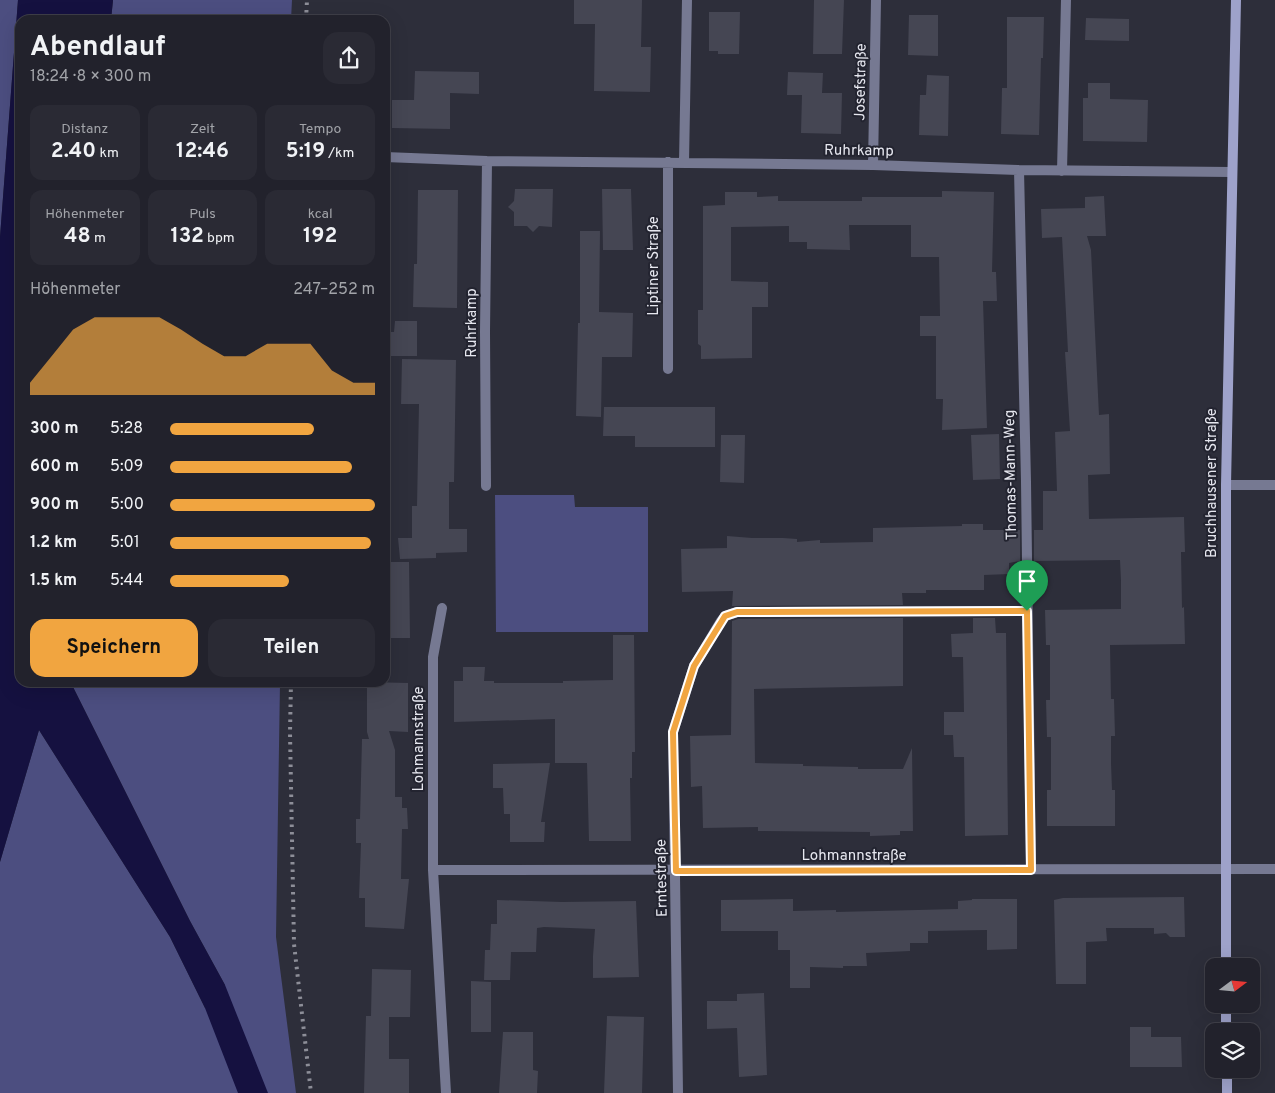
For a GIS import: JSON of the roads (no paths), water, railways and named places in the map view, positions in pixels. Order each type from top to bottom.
[{"type":"street","points":[[684,162],[687,0]]},
{"type":"street","name":"Josefstraße","points":[[873,164],[876,0]]},
{"type":"street","points":[[1062,171],[1066,0]]},
{"type":"street","name":"Bruchhausener Straße","points":[[1226,958],[1224,870],[1226,485],[1236,0]]},
{"type":"street","name":"Ruhrkamp","points":[[390,157],[487,161],[873,164],[1062,171],[1231,172]]},
{"type":"street","name":"Ruhrkamp","points":[[486,486],[487,161]]},
{"type":"street","name":"Liptiner Straße","points":[[668,162],[668,369]]},
{"type":"street","name":"Thomas-Mann-Weg","points":[[1019,170],[1031,870]]},
{"type":"street","points":[[1226,485],[1275,485]]},
{"type":"street","name":"Lohmannstraße","points":[[442,608],[433,656],[433,870],[446,1093]]},
{"type":"street","name":"Erntestraße","points":[[678,1093],[673,732],[694,666],[721,621],[725,616],[737,612],[1027,611]]},
{"type":"street","name":"Lohmannstraße","points":[[433,870],[1275,869]]},
{"type":"street","points":[[1227,1078],[1227,1093]]},
{"type":"railway","points":[[306,15],[307,0]]},
{"type":"railway","points":[[291,687],[294,944],[311,1093]]}]
